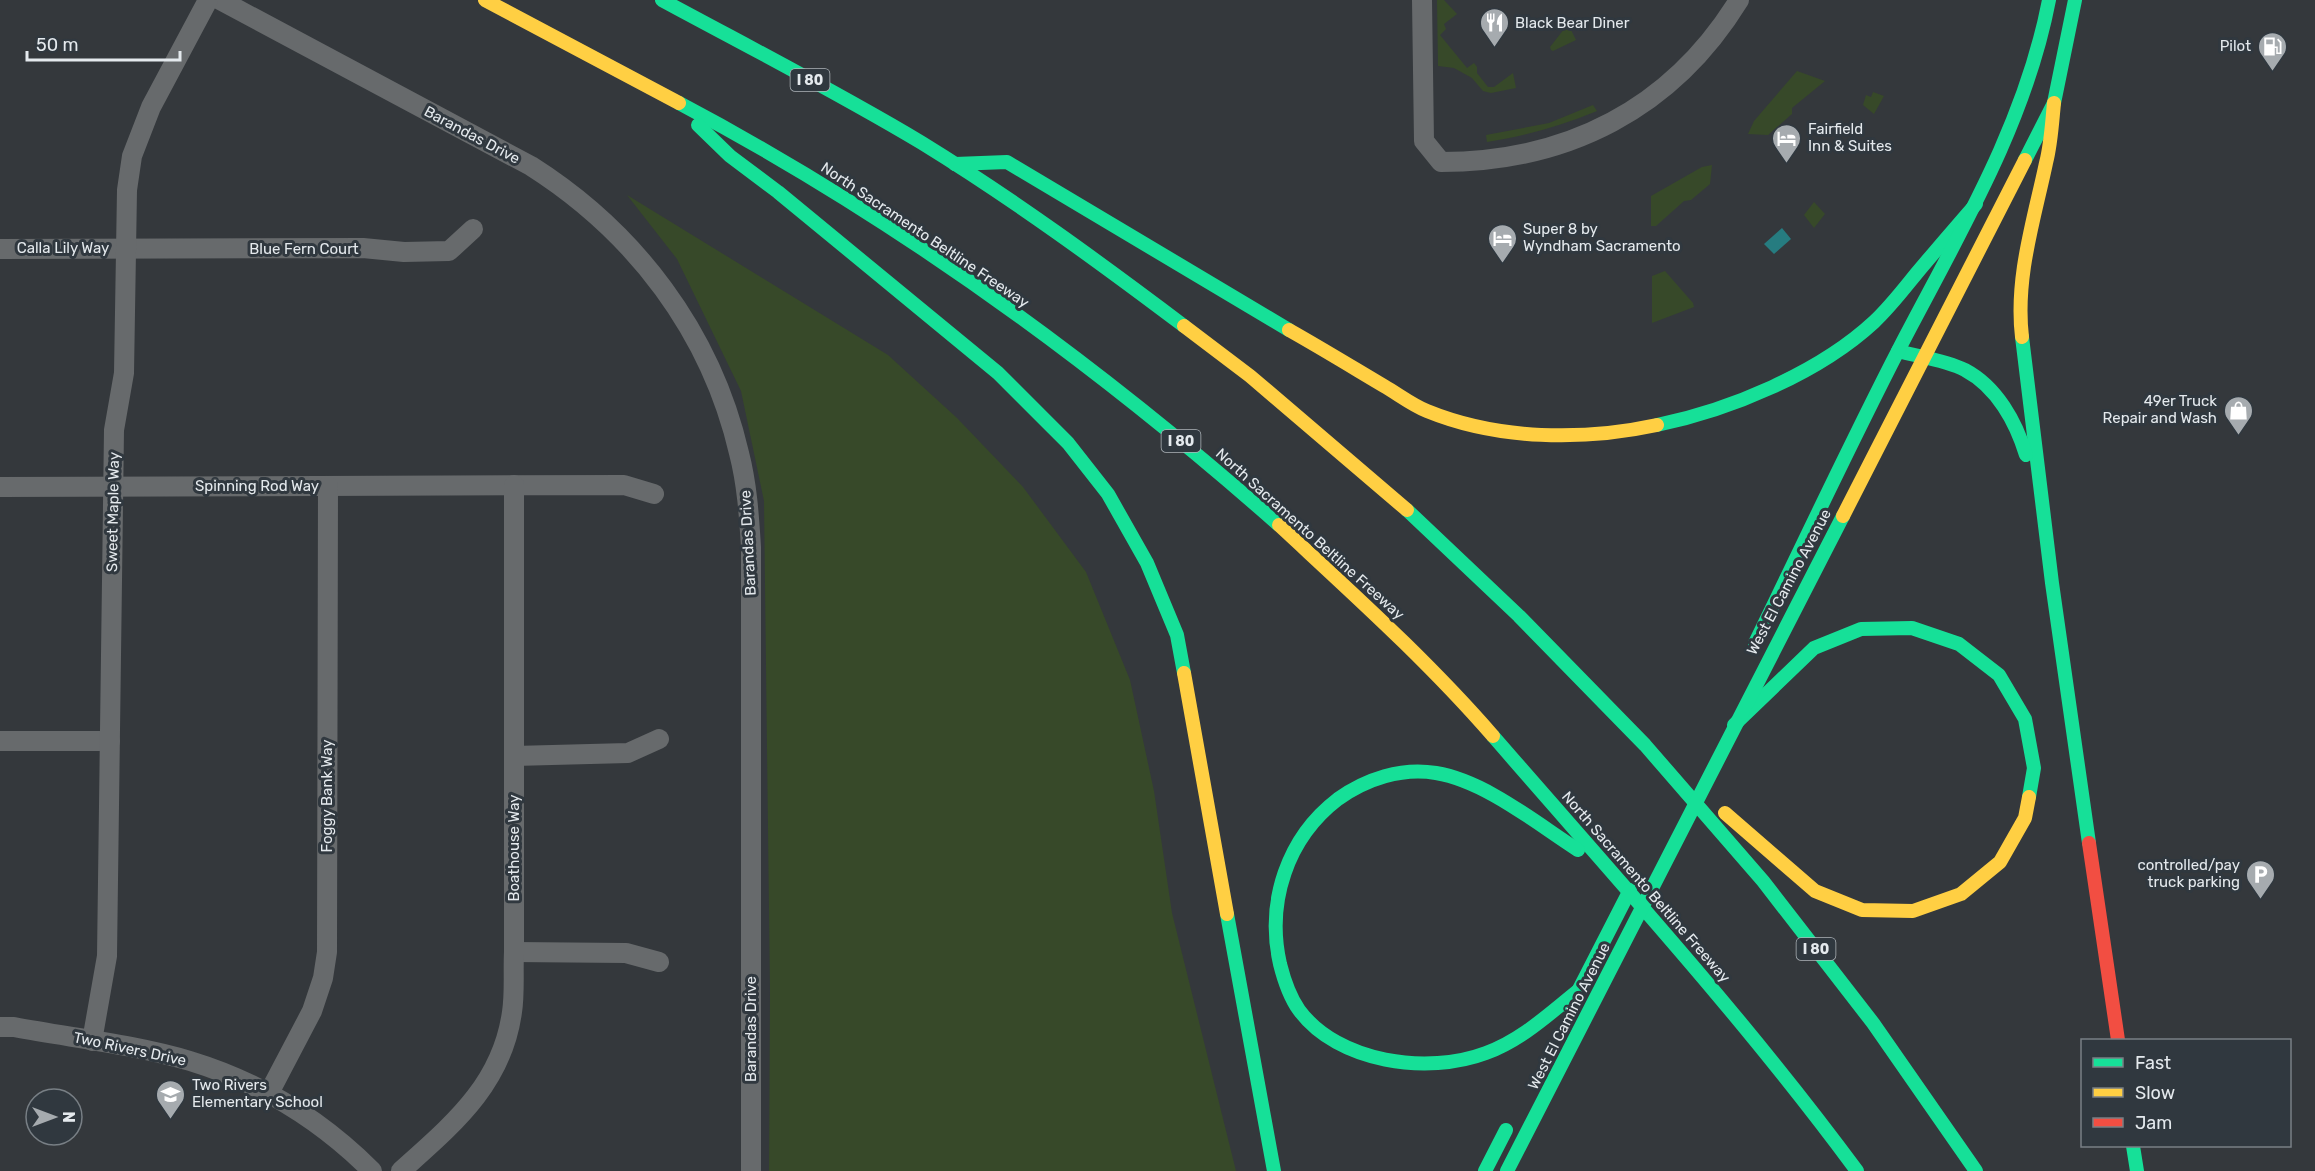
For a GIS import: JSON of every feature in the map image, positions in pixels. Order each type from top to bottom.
[{"type":"main road","name":"North Sacramento Beltline Freeway","points":[[485,0],[755,143],[896,231],[980,288],[1181,441],[1278,524],[1473,713],[1746,1028],[1812,1110],[1857,1171]]},
{"type":"main road","name":"I 80","points":[[662,0],[882,119],[956,164],[1058,232],[1221,353],[1391,496],[1486,583],[1640,739],[1815,948],[1893,1051],[1976,1171]]},
{"type":"main road","name":"West El Camino Avenue","points":[[1750,652],[1898,351],[1976,204],[2015,119],[2044,26],[2049,0]]},
{"type":"main road","name":"West El Camino Avenue","points":[[1507,1171],[2054,104],[2075,0]]},
{"type":"main road","points":[[672,100],[730,156],[778,192],[998,373],[1068,443],[1108,494],[1125,521],[1148,563],[1177,635],[1274,1171]]},
{"type":"main road","points":[[2054,104],[2047,160],[2026,249],[2021,295],[2021,333],[2052,583],[2118,1039]]},
{"type":"main road","points":[[956,164],[1007,162],[1426,411],[1458,423],[1536,435],[1590,435],[1678,422],[1760,394],[1807,370],[1878,318],[1976,204]]},
{"type":"main road","points":[[1898,351],[1954,365],[1990,387],[2015,426],[2026,452],[2052,583]]},
{"type":"main road","points":[[1640,739],[1815,891],[1862,910],[1913,911],[1961,894],[2000,862],[2025,818],[2034,768],[2025,719],[1999,675],[1959,644],[1912,628],[1861,629],[1814,648],[1734,725]]},
{"type":"main road","points":[[1579,990],[1521,1036],[1474,1058],[1434,1064],[1401,1063],[1349,1048],[1325,1034],[1303,1015],[1289,991],[1275,942],[1275,913],[1279,886],[1288,859],[1302,835],[1334,801],[1362,783],[1387,775],[1412,771],[1454,776],[1473,783],[1614,874]]},
{"type":"main road","points":[[1676,800],[1687,779]]},
{"type":"main road","name":"West El Camino Avenue","points":[[1562,1022],[1634,882]]},
{"type":"main road","points":[[1485,1171],[1512,1118]]},
{"type":"main road","points":[[2133,1147],[2137,1171]]},
{"type":"street","name":"Sweet Maple Way","points":[[93,1041],[107,956],[112,486],[114,430],[124,373],[126,344],[127,190],[132,156],[142,127],[208,0]]},
{"type":"street","name":"Barandas Drive","points":[[220,0],[531,166],[558,183],[595,212],[629,245],[660,282],[686,321],[705,356],[726,407],[739,453],[748,500],[751,547],[751,1171]]},
{"type":"street","points":[[1422,0],[1424,141],[1441,162],[1464,162],[1493,160],[1542,151],[1572,141],[1650,100],[1692,62],[1717,33],[1739,0]]},
{"type":"street","name":"Blue Fern Court","points":[[126,248],[363,248],[404,252],[448,251],[473,229]]},
{"type":"street","name":"Calla Lily Way","points":[[0,249],[126,248]]},
{"type":"street","name":"Boathouse Way","points":[[400,1171],[459,1118],[481,1092],[497,1063],[512,1012],[514,485]]},
{"type":"street","name":"Spinning Rod Way","points":[[0,487],[624,485],[654,495]]},
{"type":"street","name":"Foggy Bank Way","points":[[269,1093],[312,1011],[327,952],[328,486]]},
{"type":"street","points":[[514,756],[628,753],[658,740]]},
{"type":"street","points":[[0,741],[110,741]]},
{"type":"street","points":[[514,952],[626,953],[658,962]]},
{"type":"street","name":"Two Rivers Drive","points":[[0,1027],[14,1027],[93,1041],[188,1061],[223,1072],[269,1093],[325,1129],[372,1171]]},
{"type":"green space","points":[[1437,0],[1444,0],[1457,14],[1444,24],[1446,29],[1440,35],[1467,68],[1474,63],[1477,73],[1488,87],[1494,87],[1513,73],[1516,88],[1491,93],[1483,91],[1472,78],[1454,68],[1438,66]]},
{"type":"green space","points":[[1568,24],[1576,40],[1551,50],[1550,47]]},
{"type":"green space","points":[[1797,71],[1825,81],[1792,108],[1792,114],[1768,135],[1748,134],[1754,121]]},
{"type":"green space","points":[[1873,92],[1884,96],[1874,114],[1863,105],[1866,95],[1871,97]]},
{"type":"green space","points":[[1593,105],[1597,111],[1570,121],[1529,134],[1487,142],[1486,135],[1549,123]]},
{"type":"green space","points":[[1712,165],[1710,184],[1691,200],[1684,201],[1656,226],[1651,226],[1651,196],[1702,167]]},
{"type":"green space","points":[[627,195],[888,355],[957,418],[1023,487],[1086,572],[1130,680],[1154,791],[1172,913],[1236,1171],[769,1171],[770,991],[764,501],[741,391],[677,259]]},
{"type":"green space","points":[[1814,202],[1825,214],[1814,228],[1804,215]]},
{"type":"green space","points":[[1665,271],[1694,307],[1652,323],[1652,276]]},
{"type":"water","points":[[1782,228],[1791,239],[1774,254],[1764,244]]},
{"type":"traffic: fast","points":[[662,0],[922,143],[1055,231],[1184,326]]},
{"type":"traffic: fast","points":[[1755,643],[1880,385],[1987,180],[2024,92],[2049,0]]},
{"type":"traffic: fast","points":[[2025,160],[2054,103],[2075,0]]},
{"type":"traffic: fast","points":[[679,103],[838,194],[991,296],[1138,407],[1279,525]]},
{"type":"traffic: fast","points":[[698,125],[730,156],[778,192],[998,373],[1068,443],[1108,494],[1147,563],[1177,635],[1184,673]]},
{"type":"traffic: fast","points":[[955,164],[1007,162],[1289,330]]},
{"type":"traffic: fast","points":[[1657,425],[1714,410],[1743,399],[1772,387],[1827,358],[1874,322],[1976,204]]},
{"type":"traffic: fast","points":[[2022,337],[2052,583],[2089,843]]},
{"type":"traffic: fast","points":[[1898,351],[1949,364],[1976,377],[2004,406],[2017,430],[2026,455]]},
{"type":"traffic: fast","points":[[1407,510],[1519,616],[1645,745],[1763,881],[1873,1023],[1976,1171]]},
{"type":"traffic: fast","points":[[1507,1171],[1843,516]]},
{"type":"traffic: fast","points":[[1734,725],[1814,648],[1861,629],[1912,628],[1959,644],[1999,675],[2025,719],[2034,768],[2029,797]]},
{"type":"traffic: fast","points":[[1493,736],[1725,1004],[1857,1171]]},
{"type":"traffic: fast","points":[[1578,850],[1510,804],[1454,777],[1423,772],[1385,776],[1372,780],[1338,799],[1305,833],[1285,873],[1279,895],[1276,941],[1287,988],[1299,1010],[1316,1028],[1337,1042],[1360,1053],[1385,1060],[1438,1063],[1463,1060],[1486,1053],[1524,1033],[1579,990]]},
{"type":"traffic: fast","points":[[1570,1007],[1630,890]]},
{"type":"traffic: fast","points":[[1227,914],[1274,1171]]},
{"type":"traffic: fast","points":[[1485,1171],[1506,1130]]},
{"type":"traffic: fast","points":[[2133,1147],[2137,1171]]},
{"type":"traffic: slow","points":[[485,0],[679,103]]},
{"type":"traffic: slow","points":[[2022,337],[2023,271],[2049,148],[2054,103]]},
{"type":"traffic: slow","points":[[1843,516],[2025,160]]},
{"type":"traffic: slow","points":[[1184,326],[1250,376],[1407,510]]},
{"type":"traffic: slow","points":[[1289,330],[1416,406],[1454,421],[1482,428],[1541,435],[1600,434],[1657,425]]},
{"type":"traffic: slow","points":[[1279,525],[1416,654],[1493,736]]},
{"type":"traffic: slow","points":[[1184,673],[1227,914]]},
{"type":"traffic: slow","points":[[1725,813],[1815,891],[1862,910],[1913,911],[1961,894],[2000,862],[2025,818],[2029,797]]},
{"type":"traffic: jam","points":[[2089,843],[2118,1039]]},
{"type":"place","name":"Black Bear Diner","points":[[1494,48]]},
{"type":"place","name":"Pilot","points":[[2272,72]]},
{"type":"place","name":"Fairfield Inn & Suites","points":[[1787,164]]},
{"type":"place","name":"Super 8 by Wyndham Sacramento","points":[[1502,264]]},
{"type":"place","name":"49er Truck Repair and Wash","points":[[2238,436]]},
{"type":"place","name":"controlled/pay truck parking","points":[[2261,900]]},
{"type":"place","name":"Two Rivers Elementary School","points":[[171,1120]]}]
